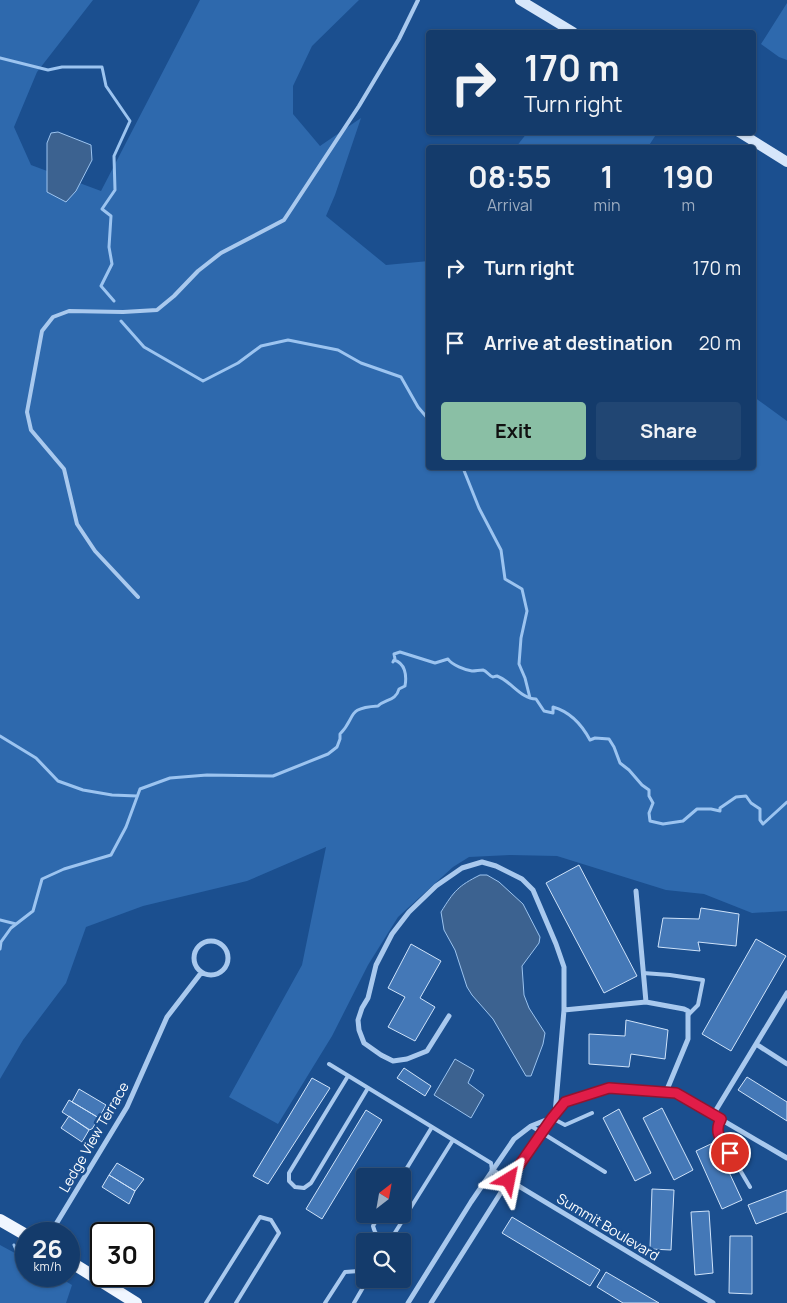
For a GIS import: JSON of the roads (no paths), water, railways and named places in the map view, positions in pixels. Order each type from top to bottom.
[{"type":"main road","points":[[0,1220],[15,1229]]},
{"type":"main road","points":[[80,1268],[136,1303]]},
{"type":"street","points":[[520,0],[570,30]]},
{"type":"street","points":[[744,135],[787,162]]},
{"type":"street","points":[[449,1016],[427,1051],[407,1059],[393,1061],[364,1044],[358,1020],[368,998],[376,965],[392,934],[409,912],[436,886],[462,868],[482,862],[496,866],[522,879],[533,890],[564,967],[564,1010],[553,1116]]},
{"type":"street","points":[[636,891],[646,1002]]},
{"type":"street","points":[[207,942],[218,943],[226,950],[228,961],[226,967],[218,974],[207,975],[202,973],[195,964],[195,953],[202,944],[207,942]]},
{"type":"street","name":"Ledge View Terrace","points":[[57,1222],[127,1107],[168,1017],[202,973]]},
{"type":"street","points":[[713,1115],[787,993]]},
{"type":"street","points":[[564,1010],[646,1002],[688,1011],[688,1038],[666,1092]]},
{"type":"street","points":[[756,1044],[787,1064]]},
{"type":"street","points":[[431,1303],[541,1132],[565,1102],[609,1088],[676,1093],[787,1158]]},
{"type":"street","points":[[408,1303],[492,1170],[514,1139],[531,1126],[553,1116]]},
{"type":"street","name":"Summit Boulevard","points":[[492,1170],[713,1303]]},
{"type":"lane","points":[[138,597],[95,551],[77,524],[64,468],[31,430],[27,412],[42,331],[53,317],[69,312],[157,310],[174,296],[198,271],[222,253],[284,220],[359,106],[399,39],[418,0]]},
{"type":"lane","points":[[643,973],[703,980],[698,1005],[688,1014]]},
{"type":"lane","points":[[329,1064],[491,1163],[492,1170]]},
{"type":"lane","points":[[348,1076],[290,1173],[288,1181],[295,1188],[304,1188],[311,1183],[368,1088]]},
{"type":"lane","points":[[553,1116],[565,1125],[592,1113]]},
{"type":"lane","points":[[721,1119],[717,1126],[717,1131],[750,1187]]},
{"type":"lane","points":[[531,1126],[605,1172]]},
{"type":"lane","points":[[407,1168],[432,1127]]},
{"type":"lane","points":[[411,1207],[453,1140]]},
{"type":"lane","points":[[206,1303],[260,1217],[271,1220],[279,1233],[236,1303]]},
{"type":"lane","points":[[376,1223],[375,1232],[380,1238],[385,1240],[391,1239],[401,1223]]},
{"type":"lane","points":[[325,1303],[345,1272],[360,1271],[365,1284],[354,1303]]},
{"type":"waterway","points":[[0,58],[48,70],[62,67],[102,67],[106,86],[130,121],[114,156],[115,190],[102,209],[111,216],[109,247],[112,264],[101,286],[114,301]]},
{"type":"waterway","points":[[121,321],[144,347],[203,381],[238,363],[261,346],[288,340],[338,350],[361,363],[401,377],[418,407],[426,416]]},
{"type":"waterway","points":[[464,470],[479,508],[501,550],[505,579],[522,589],[527,611],[521,638],[519,664],[530,698]]},
{"type":"waterway","points":[[0,949],[1,942],[11,928],[33,911],[42,879],[64,869],[111,855],[126,827],[140,789],[170,778],[207,775],[273,776],[328,754],[337,747],[340,734],[356,711],[378,706],[393,698],[399,689],[405,686],[406,678],[403,667],[398,662],[394,660],[393,662],[395,659],[394,654],[400,652],[435,663],[448,659],[466,670],[482,670],[493,677],[502,678],[521,693],[536,699],[544,711],[553,713],[553,707],[571,716],[580,724],[590,740],[595,738],[609,739],[620,763],[649,790],[649,796],[653,803],[649,813],[650,821],[663,824],[683,821],[697,809],[720,811],[720,808],[736,797],[746,796],[751,803],[760,809],[760,820],[763,824],[787,802]]},
{"type":"waterway","points":[[0,736],[36,758],[58,781],[83,790],[112,795],[137,796]]},
{"type":"waterway","points":[[0,920],[16,924]]}]
